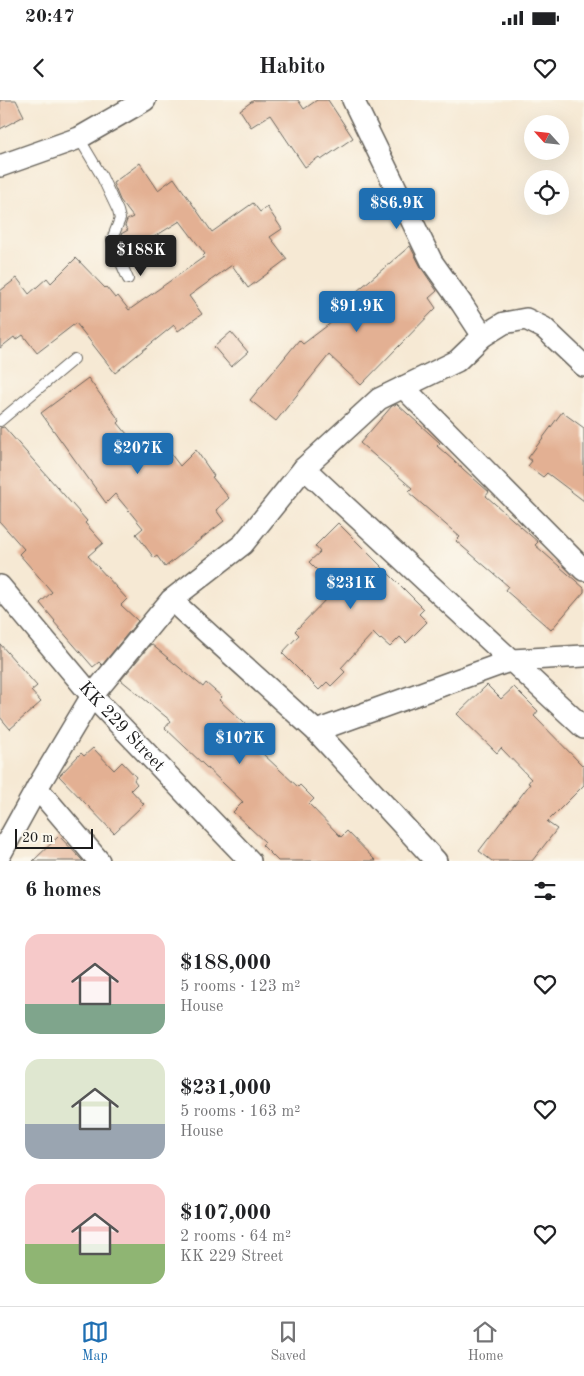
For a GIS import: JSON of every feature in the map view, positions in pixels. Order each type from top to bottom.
[{"type":"street","points":[[0,166],[79,138],[146,100]]},
{"type":"street","points":[[353,100],[432,262],[483,336]]},
{"type":"street","points":[[0,854],[92,696],[171,600],[243,544],[304,468],[379,399],[457,361],[483,336],[504,323],[526,320],[544,328],[584,366]]},
{"type":"street","points":[[403,387],[584,570]]},
{"type":"street","points":[[304,468],[584,728]]},
{"type":"street","name":"KK 229 Street","points":[[0,586],[92,696],[250,861]]},
{"type":"street","points":[[171,600],[316,731],[436,861]]},
{"type":"street","points":[[316,731],[512,660],[584,656]]},
{"type":"street","points":[[37,788],[99,861]]},
{"type":"lane","points":[[79,138],[101,175],[118,211],[120,219],[112,239],[128,279]]},
{"type":"lane","points":[[0,421],[74,359]]},
{"type":"building","points":[[0,100],[16,100],[24,116],[0,129]]},
{"type":"building","points":[[254,100],[298,100],[304,109],[317,100],[328,100],[353,138],[321,160],[319,157],[305,167],[270,115],[251,127],[240,110]]},
{"type":"building","points":[[140,163],[158,190],[174,178],[212,232],[253,203],[260,212],[267,207],[282,229],[270,237],[287,259],[248,288],[232,265],[189,296],[202,314],[178,331],[174,325],[115,373],[76,323],[37,353],[23,335],[16,340],[14,337],[0,348],[0,291],[17,278],[29,294],[47,278],[51,283],[76,258],[115,298],[118,296],[129,310],[204,257],[205,254],[180,221],[131,251],[121,234],[128,230],[125,226],[127,220],[133,217],[120,200],[113,183]]},
{"type":"building","points":[[410,246],[422,269],[437,291],[429,298],[436,308],[361,385],[329,355],[276,421],[250,400],[299,340],[303,344],[348,310],[343,303]]},
{"type":"building","points":[[231,332],[248,352],[231,367],[214,347]]},
{"type":"building","points":[[88,378],[120,421],[118,423],[150,462],[167,449],[180,466],[196,450],[214,476],[212,477],[229,498],[216,510],[224,521],[165,567],[157,556],[154,558],[136,534],[143,528],[115,494],[106,503],[41,413]]},
{"type":"building","points":[[397,404],[440,443],[437,446],[489,492],[486,496],[538,542],[535,545],[584,588],[584,592],[551,630],[505,590],[508,586],[456,541],[460,537],[408,492],[412,488],[360,443],[392,406]]},
{"type":"building","points":[[562,412],[584,428],[584,501],[547,473],[543,477],[528,466],[532,461],[528,458]]},
{"type":"building","points":[[4,427],[87,521],[85,523],[103,543],[88,556],[127,599],[121,605],[138,621],[102,665],[99,662],[93,667],[40,603],[52,592],[19,554],[24,549],[0,522],[0,428]]},
{"type":"building","points":[[338,523],[424,609],[419,614],[427,622],[406,643],[400,637],[390,647],[373,633],[341,668],[345,672],[331,686],[327,682],[319,690],[282,653],[299,635],[295,631],[333,592],[315,574],[318,571],[309,562],[320,552],[315,546]]},
{"type":"building","points":[[0,644],[37,686],[31,691],[41,702],[10,729],[0,717]]},
{"type":"building","points":[[151,644],[203,687],[206,683],[222,697],[219,700],[268,745],[261,752],[298,787],[300,785],[314,799],[309,804],[341,837],[347,831],[376,861],[278,861],[262,845],[265,842],[233,812],[243,802],[165,728],[171,721],[121,680]]},
{"type":"building","points":[[487,685],[501,699],[514,687],[538,711],[534,716],[584,767],[584,785],[547,822],[557,829],[532,861],[492,861],[479,851],[530,784],[528,783],[531,779],[501,748],[497,753],[457,714]]},
{"type":"building","points":[[93,748],[114,770],[122,762],[136,777],[134,780],[137,784],[131,790],[144,804],[114,833],[59,776],[81,753],[84,756]]},
{"type":"building","points":[[59,836],[83,861],[33,861]]}]
